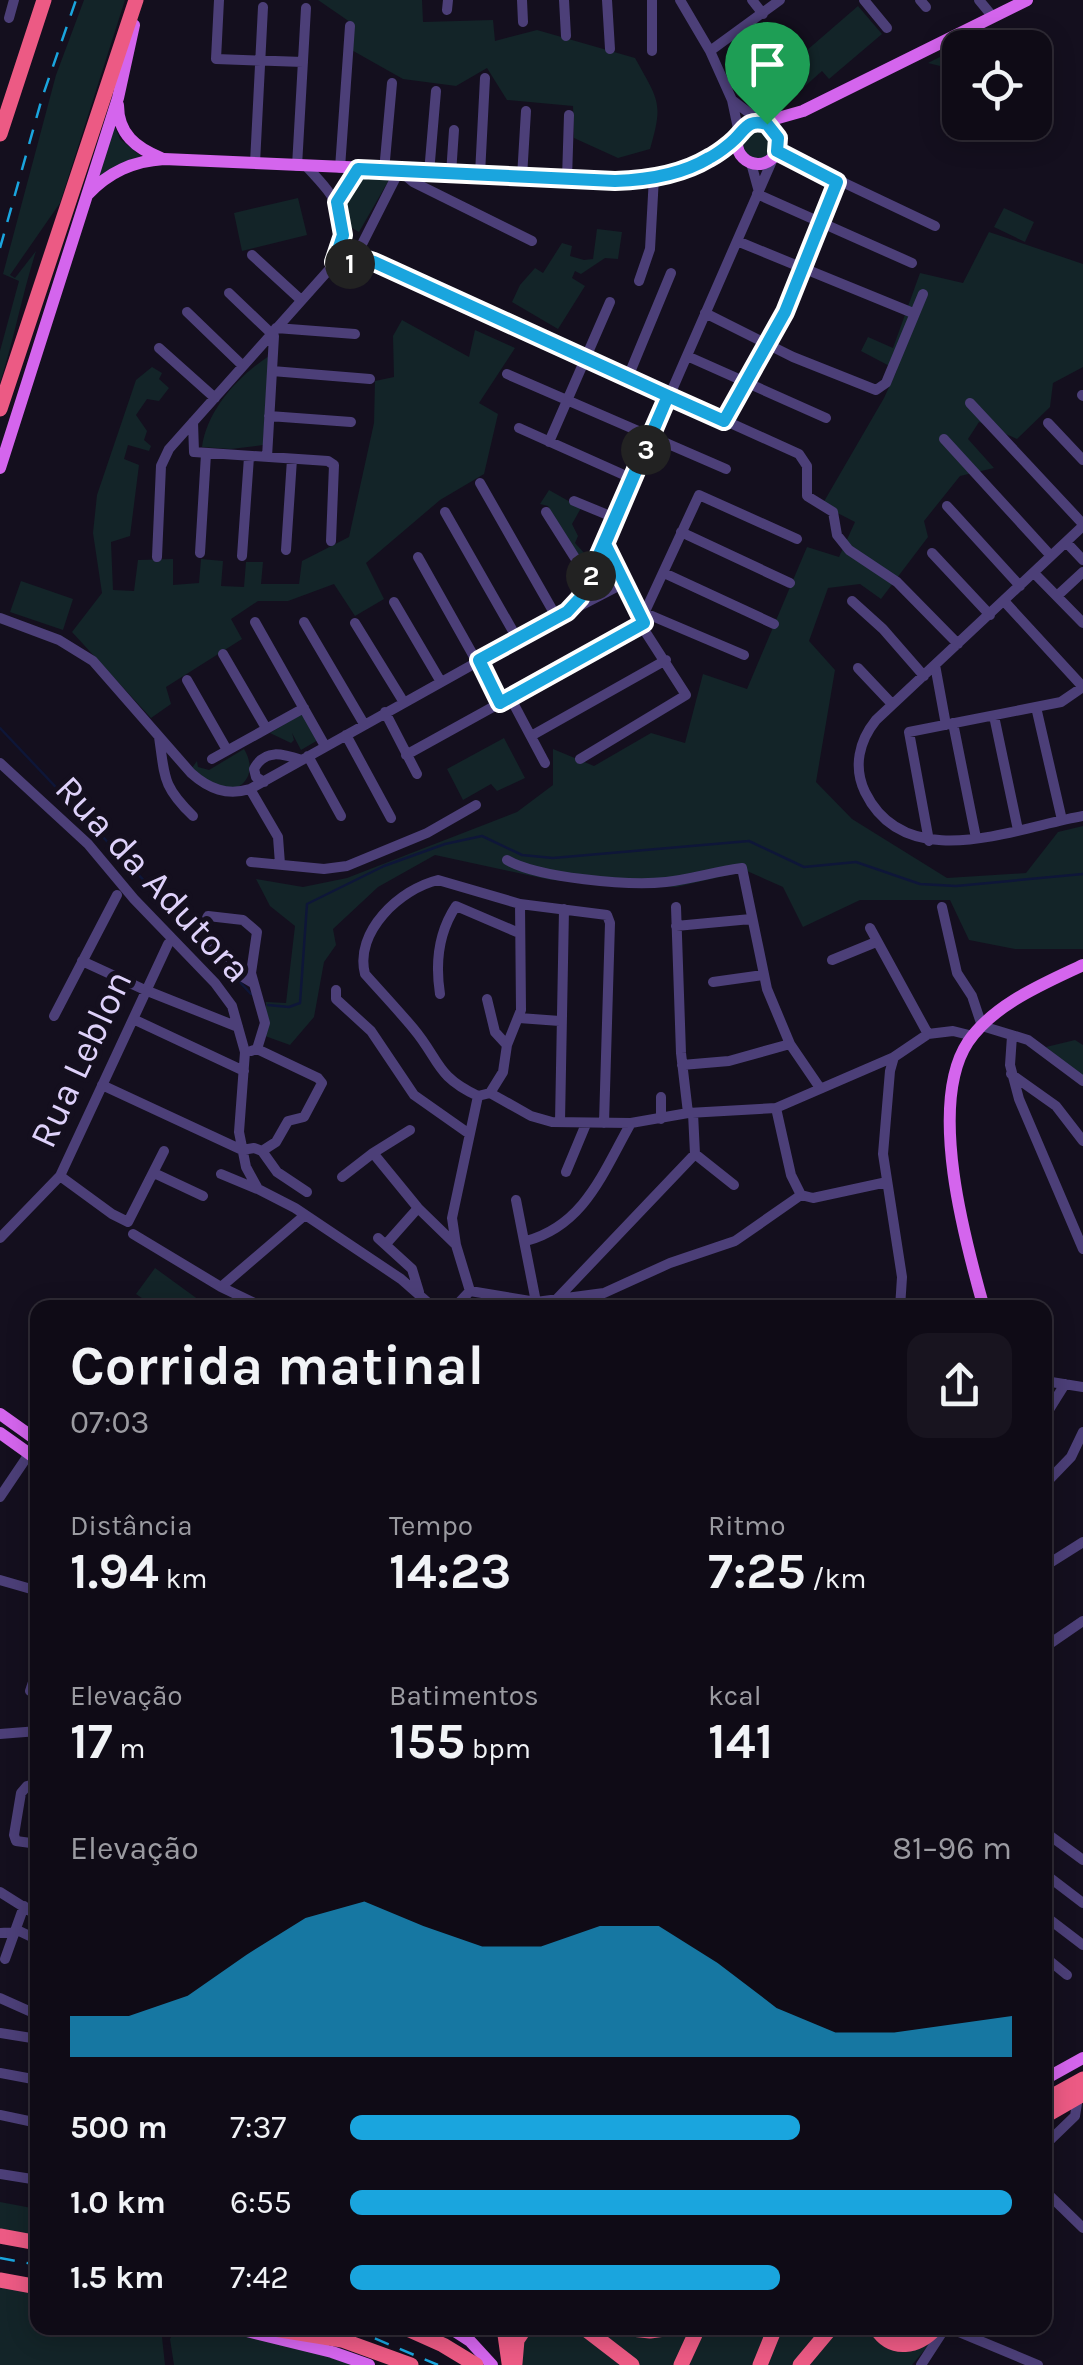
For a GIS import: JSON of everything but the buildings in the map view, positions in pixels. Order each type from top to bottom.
[{"type":"highway","points":[[0,134],[44,0]]},
{"type":"highway","points":[[0,410],[138,0]]},
{"type":"highway","points":[[1052,2096],[1083,2079]]},
{"type":"highway","points":[[1052,2113],[1081,2100]]},
{"type":"highway","points":[[0,2236],[30,2242]]},
{"type":"highway","points":[[0,2280],[30,2286]]},
{"type":"highway","points":[[311,2335],[342,2340],[412,2365]]},
{"type":"highway","points":[[421,2335],[476,2365]]},
{"type":"highway","points":[[506,2335],[513,2364]]},
{"type":"highway","points":[[513,2335],[513,2364]]},
{"type":"highway","points":[[513,2364],[520,2335]]},
{"type":"highway","points":[[593,2335],[632,2365]]},
{"type":"highway","points":[[680,2365],[695,2335]]},
{"type":"highway","points":[[760,2365],[772,2335]]},
{"type":"highway","points":[[800,2365],[825,2335]]},
{"type":"highway","points":[[882,2335],[904,2346],[928,2335]]},
{"type":"main road","points":[[0,468],[118,98],[138,0]]},
{"type":"main road","points":[[87,195],[119,170],[134,163],[164,159],[615,181],[654,178],[708,159],[747,124],[803,111],[1026,0]]},
{"type":"main road","points":[[0,124],[12,98]]},
{"type":"main road","points":[[118,98],[118,113],[126,134],[146,152],[164,159]]},
{"type":"main road","points":[[708,159],[765,162],[777,151],[803,111]]},
{"type":"main road","points":[[762,122],[776,133],[777,151]]},
{"type":"main road","points":[[738,135],[746,160]]},
{"type":"main road","points":[[982,1300],[959,1214],[951,1132],[954,1079],[963,1050],[977,1031],[1026,994],[1083,965]]},
{"type":"main road","points":[[0,1414],[30,1435]]},
{"type":"main road","points":[[0,1434],[30,1455]]},
{"type":"main road","points":[[1052,2075],[1083,2058]]},
{"type":"main road","points":[[263,2335],[369,2365]]},
{"type":"main road","points":[[461,2335],[492,2365]]},
{"type":"street","points":[[9,18],[14,0]]},
{"type":"street","points":[[220,0],[216,59],[303,62]]},
{"type":"street","points":[[522,0],[523,22]]},
{"type":"street","points":[[564,0],[566,36]]},
{"type":"street","points":[[608,0],[610,49]]},
{"type":"street","points":[[652,0],[652,52]]},
{"type":"street","points":[[680,0],[732,100],[738,135]]},
{"type":"street","points":[[752,0],[763,14]]},
{"type":"street","points":[[710,52],[780,0]]},
{"type":"street","points":[[864,0],[887,28]]},
{"type":"street","points":[[979,0],[993,17]]},
{"type":"street","points":[[255,164],[264,8]]},
{"type":"street","points":[[158,557],[162,466],[169,449],[334,262],[343,235],[337,202],[302,166],[306,8]]},
{"type":"street","points":[[340,168],[350,26]]},
{"type":"street","points":[[480,174],[485,78]]},
{"type":"street","points":[[334,262],[350,266],[395,171],[392,82]]},
{"type":"street","points":[[429,172],[436,91]]},
{"type":"street","points":[[732,100],[762,122]]},
{"type":"street","points":[[522,177],[526,111]]},
{"type":"street","points":[[568,178],[569,115]]},
{"type":"street","points":[[451,174],[454,130]]},
{"type":"street","points":[[562,615],[580,598],[590,580],[777,151],[935,226]]},
{"type":"street","points":[[746,160],[758,193],[912,263]]},
{"type":"street","points":[[337,202],[358,169]]},
{"type":"street","points":[[395,171],[532,240]]},
{"type":"street","points":[[639,280],[650,249],[654,178]]},
{"type":"street","points":[[724,421],[769,344],[837,182]]},
{"type":"street","points":[[738,241],[914,313]]},
{"type":"street","points":[[252,255],[302,300]]},
{"type":"street","points":[[355,258],[374,262],[802,457],[807,466],[807,496],[834,512],[837,535],[848,550],[897,582],[958,644]]},
{"type":"street","points":[[628,377],[671,273]]},
{"type":"street","points":[[229,292],[274,329],[355,334]]},
{"type":"street","points":[[705,313],[876,390],[886,383],[923,294]]},
{"type":"street","points":[[549,442],[610,302]]},
{"type":"street","points":[[187,312],[243,366]]},
{"type":"street","points":[[268,458],[274,329]]},
{"type":"street","points":[[159,348],[215,398]]},
{"type":"street","points":[[687,356],[826,418]]},
{"type":"street","points":[[272,371],[370,379]]},
{"type":"street","points":[[507,374],[726,469]]},
{"type":"street","points":[[970,402],[1083,525],[868,730],[858,770],[862,786],[871,805],[885,819],[928,841],[976,838],[1083,816]]},
{"type":"street","points":[[269,416],[351,422]]},
{"type":"street","points":[[193,421],[200,453],[200,553]]},
{"type":"street","points":[[1048,422],[1083,460]]},
{"type":"street","points":[[519,428],[633,479]]},
{"type":"street","points":[[944,438],[1051,556]]},
{"type":"street","points":[[169,449],[328,462],[335,468],[331,541]]},
{"type":"street","points":[[242,556],[249,457]]},
{"type":"street","points":[[286,550],[292,459]]},
{"type":"street","points":[[480,483],[562,615]]},
{"type":"street","points":[[406,755],[643,619],[698,496],[705,495],[797,538]]},
{"type":"street","points":[[574,502],[615,518]]},
{"type":"street","points":[[948,506],[1020,586]]},
{"type":"street","points":[[445,512],[518,640]]},
{"type":"street","points":[[546,512],[590,580]]},
{"type":"street","points":[[681,532],[790,584]]},
{"type":"street","points":[[1066,542],[1083,560]]},
{"type":"street","points":[[580,759],[683,698],[686,692],[605,544]]},
{"type":"street","points":[[932,553],[990,614]]},
{"type":"street","points":[[418,557],[546,763]]},
{"type":"street","points":[[1056,596],[1083,572]]},
{"type":"street","points":[[664,573],[774,624]]},
{"type":"street","points":[[1034,573],[1083,623]]},
{"type":"street","points":[[0,618],[59,640],[93,662],[190,773],[209,787],[233,794],[264,782],[624,583]]},
{"type":"street","points":[[852,600],[924,676]]},
{"type":"street","points":[[928,841],[909,734],[1061,702],[1083,688],[1004,601]]},
{"type":"street","points":[[394,602],[441,682]]},
{"type":"street","points":[[643,619],[744,656]]},
{"type":"street","points":[[255,622],[325,746]]},
{"type":"street","points":[[304,622],[364,724]]},
{"type":"street","points":[[355,623],[403,702]]},
{"type":"street","points":[[223,654],[275,753]]},
{"type":"street","points":[[531,736],[666,660]]},
{"type":"street","points":[[935,665],[976,838]]},
{"type":"street","points":[[858,668],[892,704]]},
{"type":"street","points":[[187,680],[228,750]]},
{"type":"street","points":[[1036,707],[1062,820]]},
{"type":"street","points":[[212,759],[304,708]]},
{"type":"street","points":[[385,712],[417,774]]},
{"type":"street","points":[[994,716],[1018,830]]},
{"type":"street","points":[[346,734],[391,818]]},
{"type":"street","points":[[159,736],[166,785],[193,816]]},
{"type":"street","points":[[280,864],[278,837],[248,782],[260,760],[275,753],[305,758],[342,816]]},
{"type":"street","name":"Rua da Adutora","points":[[0,763],[84,839],[232,1006],[251,1050],[239,1108],[242,1150],[258,1189]]},
{"type":"street","points":[[254,769],[256,777],[264,782]]},
{"type":"street","points":[[250,862],[347,866],[427,834],[476,805]]},
{"type":"street","points":[[507,860],[546,876],[662,882],[744,870],[762,975],[790,1044],[820,1088]]},
{"type":"street","points":[[604,1123],[610,923],[603,914],[520,904],[448,881],[428,882],[383,914],[363,956],[365,974],[417,1032],[436,1067],[457,1085],[531,1116],[586,1124],[631,1123],[691,1113],[776,1108],[894,1057],[928,1034],[953,1031],[1012,1036],[1037,1046],[1083,1081]]},
{"type":"street","points":[[54,1016],[117,895]]},
{"type":"street","points":[[470,1291],[456,1244],[452,1211],[468,1134],[484,1094],[503,1072],[507,1045],[519,1018],[520,904]]},
{"type":"street","points":[[440,994],[436,972],[438,949],[456,906],[519,934]]},
{"type":"street","points":[[676,907],[682,1065],[695,1154],[734,1185]]},
{"type":"street","points":[[942,907],[958,973],[972,996],[977,1031]]},
{"type":"street","points":[[560,1122],[564,909]]},
{"type":"street","points":[[253,982],[233,970],[205,938],[203,926],[208,916],[243,920],[256,929],[251,973],[264,1023],[251,1050],[322,1083],[304,1117],[288,1120],[276,1142],[262,1152]]},
{"type":"street","points":[[676,926],[751,919]]},
{"type":"street","points":[[870,928],[928,1034]]},
{"type":"street","points":[[832,960],[876,942]]},
{"type":"street","name":"Rua Leblon","points":[[0,1238],[60,1176],[168,944]]},
{"type":"street","points":[[82,961],[238,1026]]},
{"type":"street","points":[[713,982],[762,975]]},
{"type":"street","points":[[336,990],[336,999],[371,1030],[414,1095],[468,1134]]},
{"type":"street","points":[[487,999],[495,1032],[507,1045]]},
{"type":"street","points":[[519,1018],[560,1021]]},
{"type":"street","points":[[132,1019],[244,1071]]},
{"type":"street","points":[[1012,1036],[1010,1074],[1083,1249]]},
{"type":"street","points":[[682,1065],[729,1060],[790,1044]]},
{"type":"street","points":[[894,1057],[882,1154],[902,1277],[901,1300]]},
{"type":"street","points":[[1010,1074],[1056,1106],[1083,1141]]},
{"type":"street","points":[[102,1086],[242,1150],[254,1148],[262,1152],[276,1172],[307,1192]]},
{"type":"street","points":[[661,1119],[662,1096]]},
{"type":"street","points":[[776,1108],[800,1195]]},
{"type":"street","points":[[526,1241],[552,1233],[578,1210],[631,1123]]},
{"type":"street","points":[[566,1172],[586,1124]]},
{"type":"street","points":[[342,1177],[372,1152],[410,1130]]},
{"type":"street","points":[[60,1176],[128,1222],[164,1151]]},
{"type":"street","points":[[372,1152],[418,1208],[456,1244]]},
{"type":"street","points":[[556,1300],[695,1154]]},
{"type":"street","points":[[154,1173],[202,1196]]},
{"type":"street","points":[[221,1174],[305,1214],[426,1300]]},
{"type":"street","points":[[565,1300],[604,1293],[670,1263],[735,1242],[800,1195],[813,1198],[887,1182]]},
{"type":"street","points":[[516,1200],[536,1300]]},
{"type":"street","points":[[418,1208],[382,1241],[412,1269],[419,1292]]},
{"type":"street","points":[[222,1287],[305,1214]]},
{"type":"street","points":[[133,1234],[249,1300]]},
{"type":"street","points":[[470,1291],[524,1300]]},
{"type":"street","points":[[462,1300],[470,1291]]},
{"type":"street","points":[[1052,1382],[1083,1388]]},
{"type":"street","points":[[1052,1405],[1065,1384]]},
{"type":"street","points":[[1052,1476],[1070,1457],[1083,1432]]},
{"type":"street","points":[[0,1497],[30,1461]]},
{"type":"street","points":[[1052,1562],[1083,1542]]},
{"type":"street","points":[[0,1580],[30,1589]]},
{"type":"street","points":[[1052,1642],[1083,1622]]},
{"type":"street","points":[[0,1734],[30,1732]]},
{"type":"street","points":[[30,1784],[21,1794],[14,1835],[18,1841],[30,1843]]},
{"type":"street","points":[[1052,1837],[1083,1860]]},
{"type":"street","points":[[1052,1879],[1083,1902]]},
{"type":"street","points":[[0,1892],[30,1910]]},
{"type":"street","points":[[5,1959],[24,1906]]},
{"type":"street","points":[[1052,1921],[1083,1945]]},
{"type":"street","points":[[0,1932],[17,1931],[30,1936]]},
{"type":"street","points":[[1052,1963],[1067,1975]]},
{"type":"street","points":[[0,1998],[30,2011]]},
{"type":"street","points":[[0,2033],[30,2038]]},
{"type":"street","points":[[0,2073],[30,2079]]},
{"type":"street","points":[[1052,2139],[1070,2122],[1081,2100]]},
{"type":"street","points":[[0,2115],[30,2121]]},
{"type":"street","points":[[0,2174],[30,2179]]},
{"type":"street","points":[[1052,2198],[1083,2228]]},
{"type":"street","points":[[921,2365],[942,2335]]},
{"type":"street","points":[[964,2335],[1038,2365]]},
{"type":"shaded area","points":[[84,0],[125,0],[60,203],[10,275],[15,278],[36,251],[0,383],[0,351],[19,281],[3,274],[56,75]]},
{"type":"shaded area","points":[[318,0],[422,0],[423,22],[493,20],[495,41],[537,30],[635,58],[656,102],[657,121],[650,149],[618,158],[574,138],[573,106],[507,100],[487,68],[456,86],[403,79],[348,48],[350,22]]},
{"type":"shaded area","points":[[858,6],[882,34],[829,79],[822,71],[795,95],[782,80],[809,56],[806,51]]},
{"type":"shaded area","points":[[942,56],[942,66],[928,63]]},
{"type":"shaded area","points":[[114,125],[120,139],[142,157],[95,180]]},
{"type":"shaded area","points":[[758,125],[771,131],[777,144],[771,157],[758,163],[745,157],[739,144],[745,131]]},
{"type":"shaded area","points":[[390,178],[359,232],[350,227],[345,202],[352,185],[365,179]]},
{"type":"shaded area","points":[[298,198],[307,235],[242,251],[234,213]]},
{"type":"shaded area","points":[[1004,208],[1034,222],[1025,242],[994,227]]},
{"type":"shaded area","points":[[597,229],[622,232],[618,259],[605,258],[581,274],[575,271],[572,278],[585,286],[558,329],[512,302],[535,268],[543,273],[562,243],[572,246],[570,256],[593,259]]},
{"type":"shaded area","points":[[989,232],[1083,264],[1083,367],[1053,383],[1050,407],[1017,439],[979,422],[968,439],[994,468],[960,476],[924,521],[928,537],[881,599],[860,584],[828,588],[809,641],[835,670],[816,782],[852,819],[947,878],[1026,873],[1058,832],[1083,826],[1083,949],[1015,949],[969,940],[950,900],[860,900],[803,927],[783,887],[747,871],[676,887],[551,880],[435,855],[378,887],[333,929],[336,945],[324,962],[314,1017],[290,1045],[265,1036],[266,1002],[286,1003],[295,926],[270,906],[256,879],[303,887],[347,878],[517,812],[553,785],[553,749],[594,766],[651,733],[685,743],[703,674],[747,689],[807,547],[839,557],[855,522],[822,505],[897,370],[861,351],[868,337],[893,348],[920,273],[963,283]]},
{"type":"shaded area","points":[[402,320],[469,357],[475,330],[515,348],[479,403],[498,414],[484,474],[440,500],[366,563],[384,599],[355,616],[334,584],[288,601],[258,601],[231,619],[242,639],[166,687],[171,704],[151,718],[72,632],[102,593],[93,533],[97,495],[136,380],[152,367],[162,373],[159,379],[169,388],[159,401],[147,399],[136,415],[147,431],[144,440],[151,446],[149,451],[128,445],[124,459],[139,465],[130,536],[111,542],[113,590],[134,591],[138,560],[173,559],[173,585],[199,583],[201,559],[223,561],[221,586],[244,587],[246,562],[263,562],[261,584],[299,584],[302,561],[349,537],[374,423],[375,381],[394,377],[393,336]]},
{"type":"shaded area","points":[[269,356],[263,445],[202,447],[217,407],[246,373]]},
{"type":"shaded area","points":[[549,490],[581,508],[572,524],[578,536],[575,543],[586,555],[583,560],[567,541],[548,506],[540,504]]},
{"type":"shaded area","points":[[21,581],[73,599],[63,630],[10,612]]},
{"type":"shaded area","points":[[303,713],[318,740],[301,750],[292,733],[291,743],[270,733]]},
{"type":"shaded area","points":[[504,738],[525,778],[497,791],[491,784],[463,800],[447,769]]},
{"type":"shaded area","points":[[244,749],[250,770],[238,787],[216,787],[192,768],[197,761],[198,767],[209,770]]},
{"type":"shaded area","points":[[1075,1040],[1083,1045],[1083,1078],[1046,1047]]},
{"type":"shaded area","points":[[155,1268],[199,1300],[145,1300],[136,1294]]},
{"type":"shaded area","points":[[0,2202],[30,2208],[30,2235],[0,2229]]},
{"type":"shaded area","points":[[0,2284],[30,2290],[30,2335],[162,2335],[165,2365],[0,2365]]},
{"type":"shaded area","points":[[172,2335],[246,2335],[360,2365],[174,2365]]},
{"type":"shaded area","points":[[527,2335],[585,2335],[626,2365],[520,2365],[519,2348]]},
{"type":"shaded area","points":[[599,2335],[690,2335],[676,2365],[637,2365]]},
{"type":"shaded area","points":[[698,2335],[767,2335],[754,2365],[684,2365]]},
{"type":"shaded area","points":[[777,2335],[820,2335],[796,2365],[764,2365]]},
{"type":"shaded area","points":[[831,2335],[932,2341],[912,2365],[806,2365]]},
{"type":"waterway","points":[[0,728],[203,943]]},
{"type":"waterway","points":[[268,1005],[289,1007],[300,1003],[307,904],[384,866],[445,844],[482,836],[522,855],[553,858],[749,841],[804,867],[856,862],[920,884],[956,886],[1083,874]]},
{"type":"waterway","points":[[236,978],[251,994]]},
{"type":"railway","points":[[0,248],[42,98],[76,0]]},
{"type":"railway","points":[[0,2258],[30,2264]]},
{"type":"railway","points":[[367,2335],[438,2365]]},
{"type":"route","points":[[767,124],[747,124],[737,138],[708,159],[654,178],[615,181],[358,169],[337,202],[343,235],[334,262],[344,267],[358,257],[374,262],[668,396],[580,598],[567,612],[479,660],[500,703],[644,623],[605,544],[668,396],[724,421],[785,312],[837,182],[777,151],[778,138],[767,124]]}]
